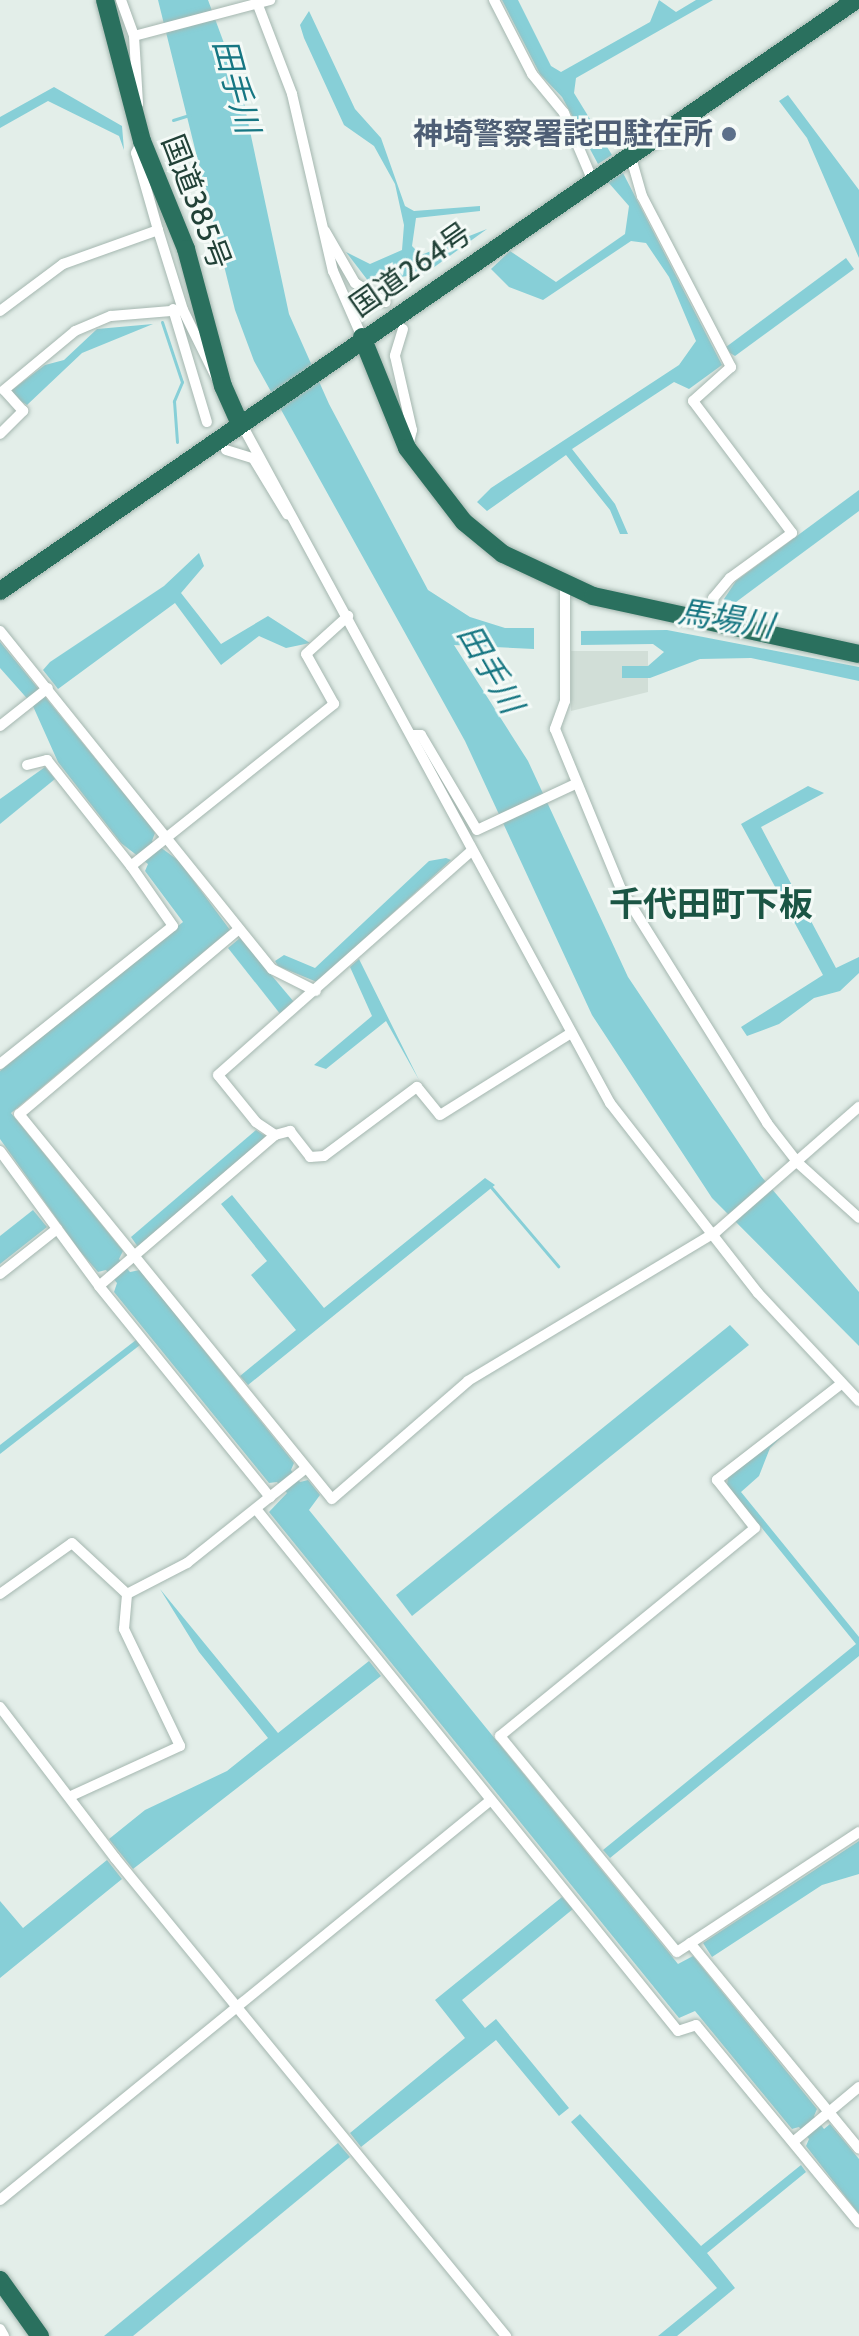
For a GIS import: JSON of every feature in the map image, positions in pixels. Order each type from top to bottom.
[{"type":"highway","name":"国道385号","points":[[105,0],[142,141],[191,264],[223,386],[246,417]]},
{"type":"highway","name":"国道264号","points":[[0,591],[246,417],[856,0]]},
{"type":"highway","points":[[362,337],[407,448],[464,522],[503,554],[565,587],[859,654]]},
{"type":"highway","points":[[0,2280],[40,2336]]},
{"type":"street","points":[[121,0],[139,35],[140,101],[135,113]]},
{"type":"street","points":[[139,35],[270,0]]},
{"type":"street","points":[[494,0],[532,74],[564,113],[592,179]]},
{"type":"street","points":[[254,4],[292,94],[343,299],[362,337]]},
{"type":"street","points":[[142,141],[136,153],[207,422]]},
{"type":"street","points":[[630,154],[642,196],[731,367],[693,401],[792,533],[730,578],[713,598],[711,621]]},
{"type":"street","points":[[0,311],[63,264],[158,230]]},
{"type":"street","points":[[324,230],[355,283],[386,302]]},
{"type":"street","points":[[178,310],[199,352],[223,386]]},
{"type":"street","points":[[0,434],[22,414],[4,390],[75,331],[111,316],[178,310]]},
{"type":"street","points":[[403,329],[395,356],[412,430],[407,448]]},
{"type":"street","points":[[246,417],[291,517]]},
{"type":"street","points":[[226,450],[253,458],[291,517],[412,735],[470,852],[568,1035],[610,1103],[719,1229],[758,1293],[859,1401]]},
{"type":"street","points":[[565,587],[565,701],[555,729],[572,785],[621,889],[676,983],[796,1165],[859,1218]]},
{"type":"street","points":[[135,863],[334,704],[306,654],[348,616]]},
{"type":"street","points":[[0,631],[163,841],[272,969],[316,991]]},
{"type":"street","points":[[0,726],[45,690]]},
{"type":"street","points":[[412,735],[421,735],[472,825],[481,829],[572,785]]},
{"type":"street","points":[[0,1064],[173,926],[135,863],[47,760],[27,765]]},
{"type":"street","points":[[275,1135],[256,1122],[218,1075],[470,852]]},
{"type":"street","points":[[239,929],[19,1110],[131,1260],[302,1471],[332,1499],[468,1381],[719,1229],[859,1107]]},
{"type":"street","points":[[104,1282],[275,1135],[290,1131],[310,1157],[324,1156],[417,1087],[440,1115],[568,1035]]},
{"type":"street","points":[[0,1151],[57,1229],[104,1282],[270,1497]]},
{"type":"street","points":[[0,1274],[57,1229]]},
{"type":"street","points":[[841,1384],[717,1480],[755,1528],[500,1736],[677,1952],[859,1832]]},
{"type":"street","points":[[127,1594],[187,1563],[302,1471]]},
{"type":"street","points":[[256,1509],[678,2031],[696,2025],[797,2138],[859,2223]]},
{"type":"street","points":[[0,1594],[72,1543],[127,1594]]},
{"type":"street","points":[[71,1796],[180,1746],[124,1629],[127,1594]]},
{"type":"street","points":[[0,1707],[5,1722],[71,1796],[236,2007],[506,2336]]},
{"type":"street","points":[[0,2200],[491,1800]]},
{"type":"street","points":[[690,1943],[824,2116],[859,2149]]},
{"type":"street","points":[[797,2138],[859,2087]]},
{"type":"street","points":[[0,2329],[4,2336]]},
{"type":"shaded area","points":[[571,651],[648,651],[648,692],[571,711]]},
{"type":"water","name":"田手川","points":[[158,0],[208,0],[241,89],[289,314],[329,404],[428,590],[470,617],[505,628],[534,628],[534,649],[454,645],[528,761],[628,977],[761,1176],[859,1292],[859,1346],[712,1198],[592,1015],[465,741],[254,361],[235,310]]},
{"type":"water","points":[[502,0],[518,0],[551,66],[561,72],[650,22],[659,0],[676,12],[696,0],[713,0],[576,78],[574,93],[612,155],[598,164],[562,97],[540,74]]},
{"type":"water","points":[[309,11],[355,109],[381,138],[405,206],[414,211],[480,206],[480,211],[416,218],[412,246],[421,255],[487,229],[426,273],[369,282],[346,252],[370,264],[402,250],[404,225],[395,184],[374,146],[344,125],[304,38],[300,25]]},
{"type":"water","points":[[54,87],[122,126],[124,150],[119,136],[48,101],[0,128],[0,117]]},
{"type":"water","points":[[788,95],[859,190],[859,258],[807,138],[779,101]]},
{"type":"water","points":[[623,173],[722,365],[689,389],[674,382],[572,449],[615,504],[628,534],[620,534],[610,510],[566,455],[487,511],[477,502],[491,488],[679,365],[696,341],[669,277],[646,243],[631,241],[543,300],[509,287],[491,269],[510,251],[556,282],[625,234],[629,206],[608,182]]},
{"type":"water","points":[[846,258],[854,269],[735,356],[730,353],[726,347]]},
{"type":"water","points":[[153,324],[82,353],[27,405],[13,396],[12,390],[45,365],[64,360],[97,329]]},
{"type":"water","points":[[859,490],[859,511],[728,608],[720,605],[736,581]]},
{"type":"water","points":[[199,553],[204,566],[181,593],[221,644],[268,616],[310,643],[286,648],[259,636],[221,665],[175,603],[58,689],[43,670],[50,662],[164,586]]},
{"type":"water","points":[[667,630],[859,667],[859,681],[751,658],[700,659],[650,678],[622,678],[622,666],[648,666],[664,652],[653,644],[581,645],[581,631]]},
{"type":"water","points":[[0,642],[148,823],[155,833],[152,841],[179,861],[230,930],[11,1113],[123,1251],[119,1259],[130,1272],[140,1270],[294,1463],[291,1470],[300,1482],[308,1480],[320,1495],[309,1510],[678,1964],[693,1956],[817,2109],[814,2116],[824,2129],[830,2124],[859,2159],[859,2214],[806,2146],[809,2139],[799,2127],[792,2129],[695,2011],[679,2018],[269,1512],[287,1493],[277,1482],[269,1483],[114,1292],[117,1283],[106,1270],[98,1272],[79,1250],[0,1139],[0,1071],[183,922],[145,871],[148,864],[121,843],[58,762],[32,704],[0,668]]},
{"type":"water","points":[[45,767],[55,779],[0,824],[0,799]]},
{"type":"water","points":[[808,786],[824,793],[761,827],[836,968],[859,957],[859,973],[840,991],[814,998],[779,1024],[747,1036],[741,1027],[823,975],[741,824]]},
{"type":"water","points":[[451,860],[317,982],[278,966],[275,961],[284,955],[315,968],[429,861]]},
{"type":"water","points":[[240,938],[294,1002],[281,1015],[228,948]]},
{"type":"water","points":[[359,959],[419,1080],[386,1021],[326,1069],[314,1065],[372,1016],[350,967]]},
{"type":"water","points":[[256,1130],[265,1136],[259,1147],[138,1247],[131,1237]]},
{"type":"water","points":[[485,1178],[495,1185],[248,1385],[240,1376],[296,1330],[251,1275],[267,1261],[221,1204],[232,1195],[324,1308]]},
{"type":"water","points":[[33,1210],[47,1227],[0,1264],[0,1236]]},
{"type":"water","points":[[730,1325],[749,1345],[412,1616],[396,1595]]},
{"type":"water","points":[[136,1340],[140,1345],[0,1454],[0,1445]]},
{"type":"water","points":[[805,1414],[770,1448],[759,1476],[741,1492],[859,1637],[859,1656],[610,1858],[603,1850],[856,1644],[727,1485],[728,1477]]},
{"type":"water","points":[[160,1589],[278,1733],[369,1661],[381,1676],[133,1869],[109,1839],[145,1810],[227,1771],[268,1738],[199,1652]]},
{"type":"water","points":[[859,1841],[859,1874],[822,1885],[712,1957],[703,1943]]},
{"type":"water","points":[[107,1860],[122,1879],[0,1978],[0,1901],[23,1928]]},
{"type":"water","points":[[562,1897],[573,1909],[462,2000],[485,2028],[496,2019],[569,2108],[559,2116],[496,2040],[361,2147],[350,2133],[465,2038],[435,2000]]},
{"type":"water","points":[[580,2114],[701,2246],[801,2165],[806,2172],[707,2253],[735,2288],[677,2336],[658,2336],[717,2288],[571,2122]]},
{"type":"water","points":[[338,2143],[350,2157],[133,2336],[104,2336]]},
{"type":"waterway","points":[[173,120],[189,115]]},
{"type":"waterway","points":[[162,322],[182,382],[174,401],[177,442]]},
{"type":"waterway","points":[[491,1187],[558,1266]]},
{"type":"place","name":"神埼警察署詫田駐在所","points":[[729,134]]},
{"type":"district","name":"千代田町下板","points":[[711,905]]},
{"type":"water label","name":"馬場川","points":[[726,619]]}]
